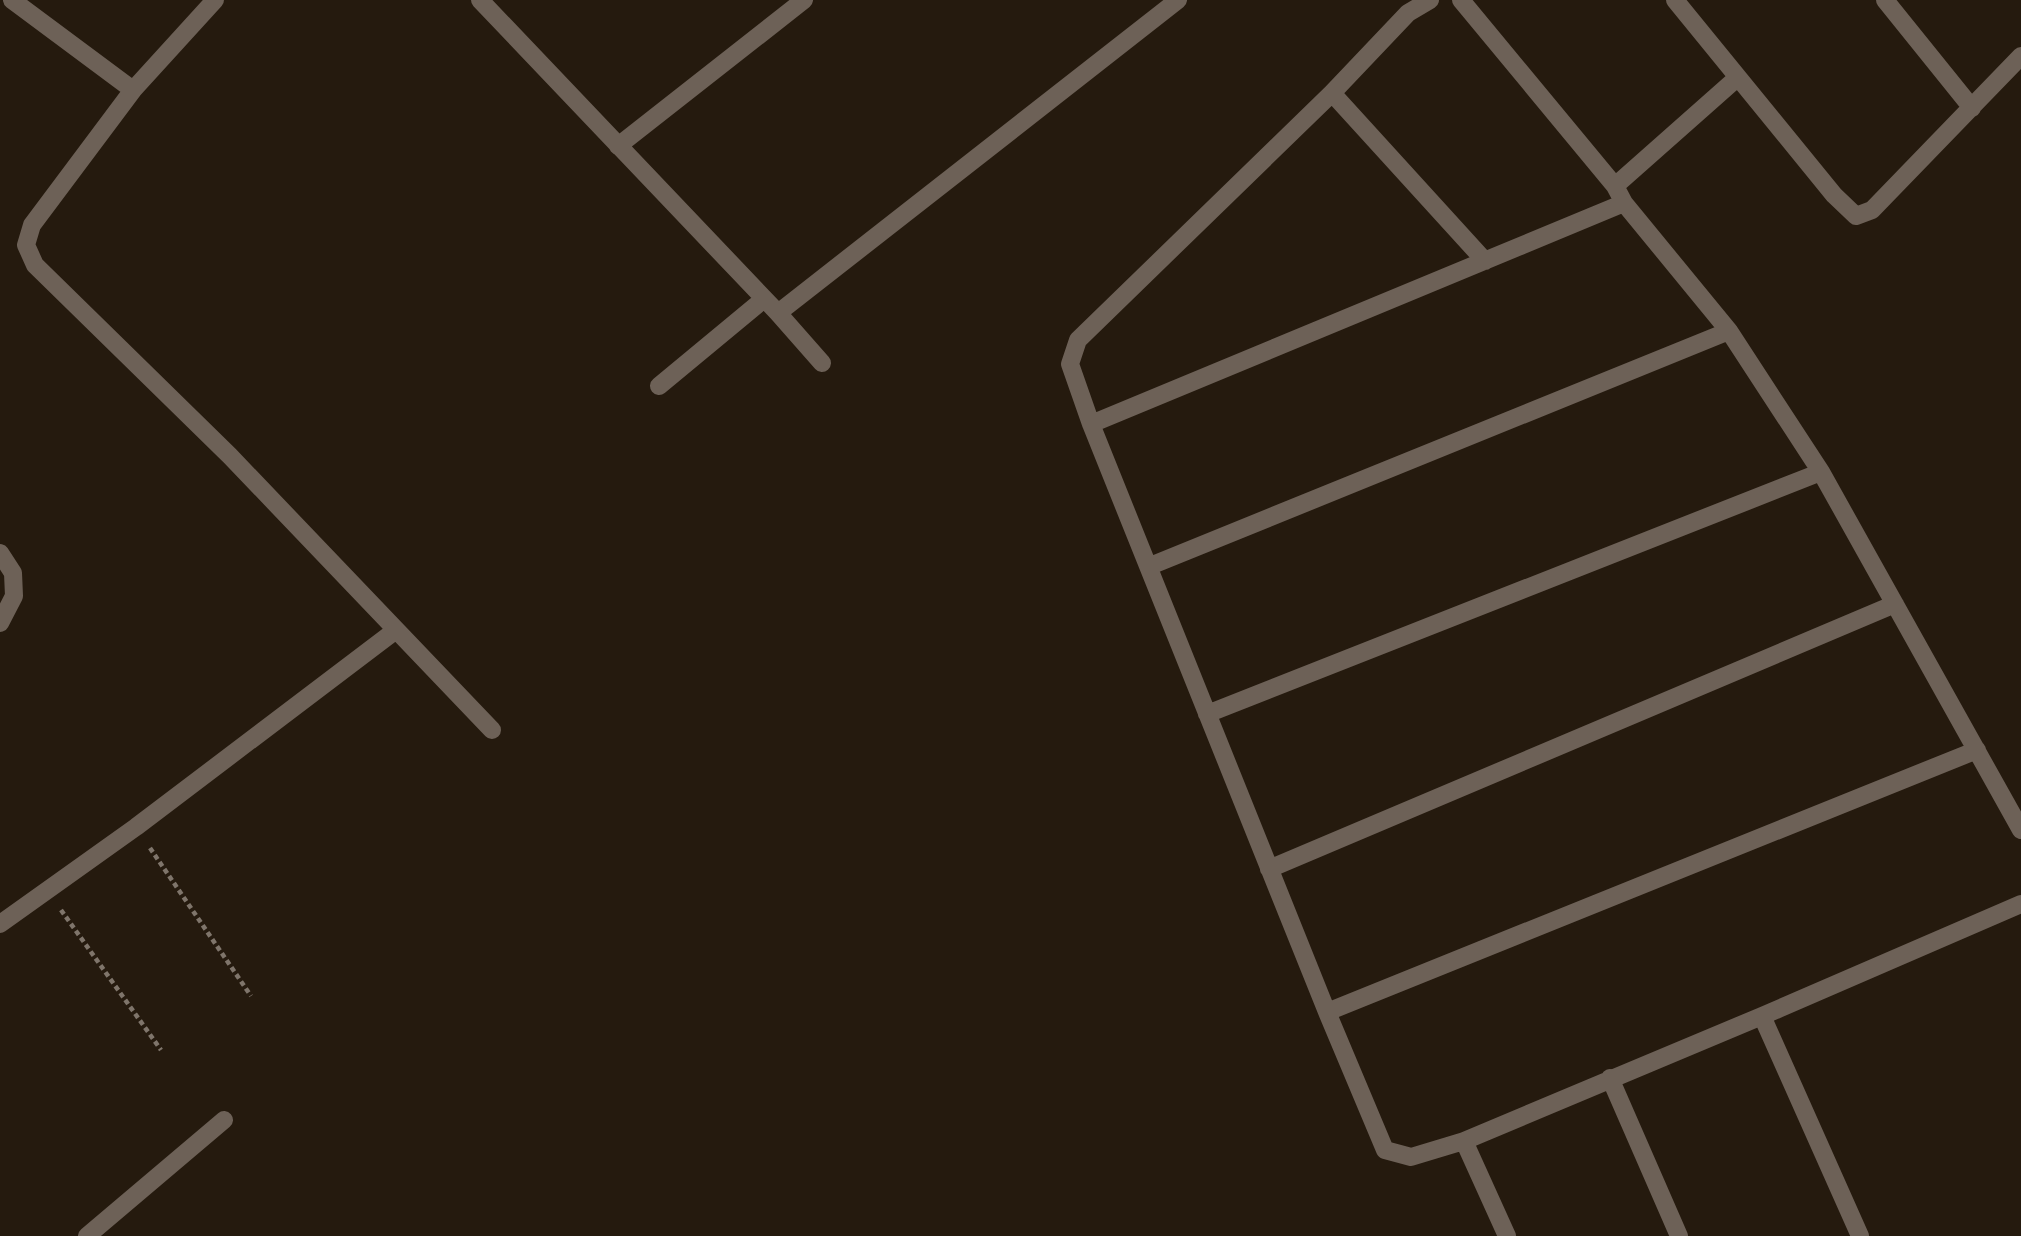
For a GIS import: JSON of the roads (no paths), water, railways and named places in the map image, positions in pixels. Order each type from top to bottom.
[{"type":"street","points":[[12,0],[133,90]]},
{"type":"street","points":[[215,0],[133,90],[32,225],[26,245],[35,265],[230,456],[492,730]]},
{"type":"street","points":[[480,0],[778,313],[822,363]]},
{"type":"street","points":[[618,146],[804,0]]},
{"type":"street","points":[[778,313],[1178,0]]},
{"type":"street","points":[[1430,0],[1408,12],[1332,93],[1078,340],[1070,364],[1091,424],[1150,566],[1206,713],[1385,1150],[1411,1157],[1464,1140],[2021,904]]},
{"type":"street","points":[[1461,0],[1615,186],[1624,202],[1729,331],[1821,472],[2021,830]]},
{"type":"street","points":[[1675,0],[1834,195],[1856,216],[1872,210],[2021,55]]},
{"type":"street","points":[[1885,0],[1972,108]]},
{"type":"street","points":[[1615,186],[1737,78]]},
{"type":"street","points":[[1332,93],[1485,261]]},
{"type":"street","points":[[1091,424],[1624,202]]},
{"type":"street","points":[[659,386],[764,299]]},
{"type":"street","points":[[1150,566],[1729,331]]},
{"type":"street","points":[[1206,713],[1821,472]]},
{"type":"street","points":[[0,553],[13,573],[14,596],[0,623]]},
{"type":"street","points":[[1269,869],[1895,604]]},
{"type":"street","points":[[0,924],[136,827],[396,630]]},
{"type":"street","points":[[1327,1012],[1977,750]]},
{"type":"street","points":[[1762,1016],[1860,1236]]},
{"type":"street","points":[[1610,1078],[1679,1236]]},
{"type":"street","points":[[87,1236],[224,1120]]},
{"type":"street","points":[[1464,1140],[1507,1236]]}]
